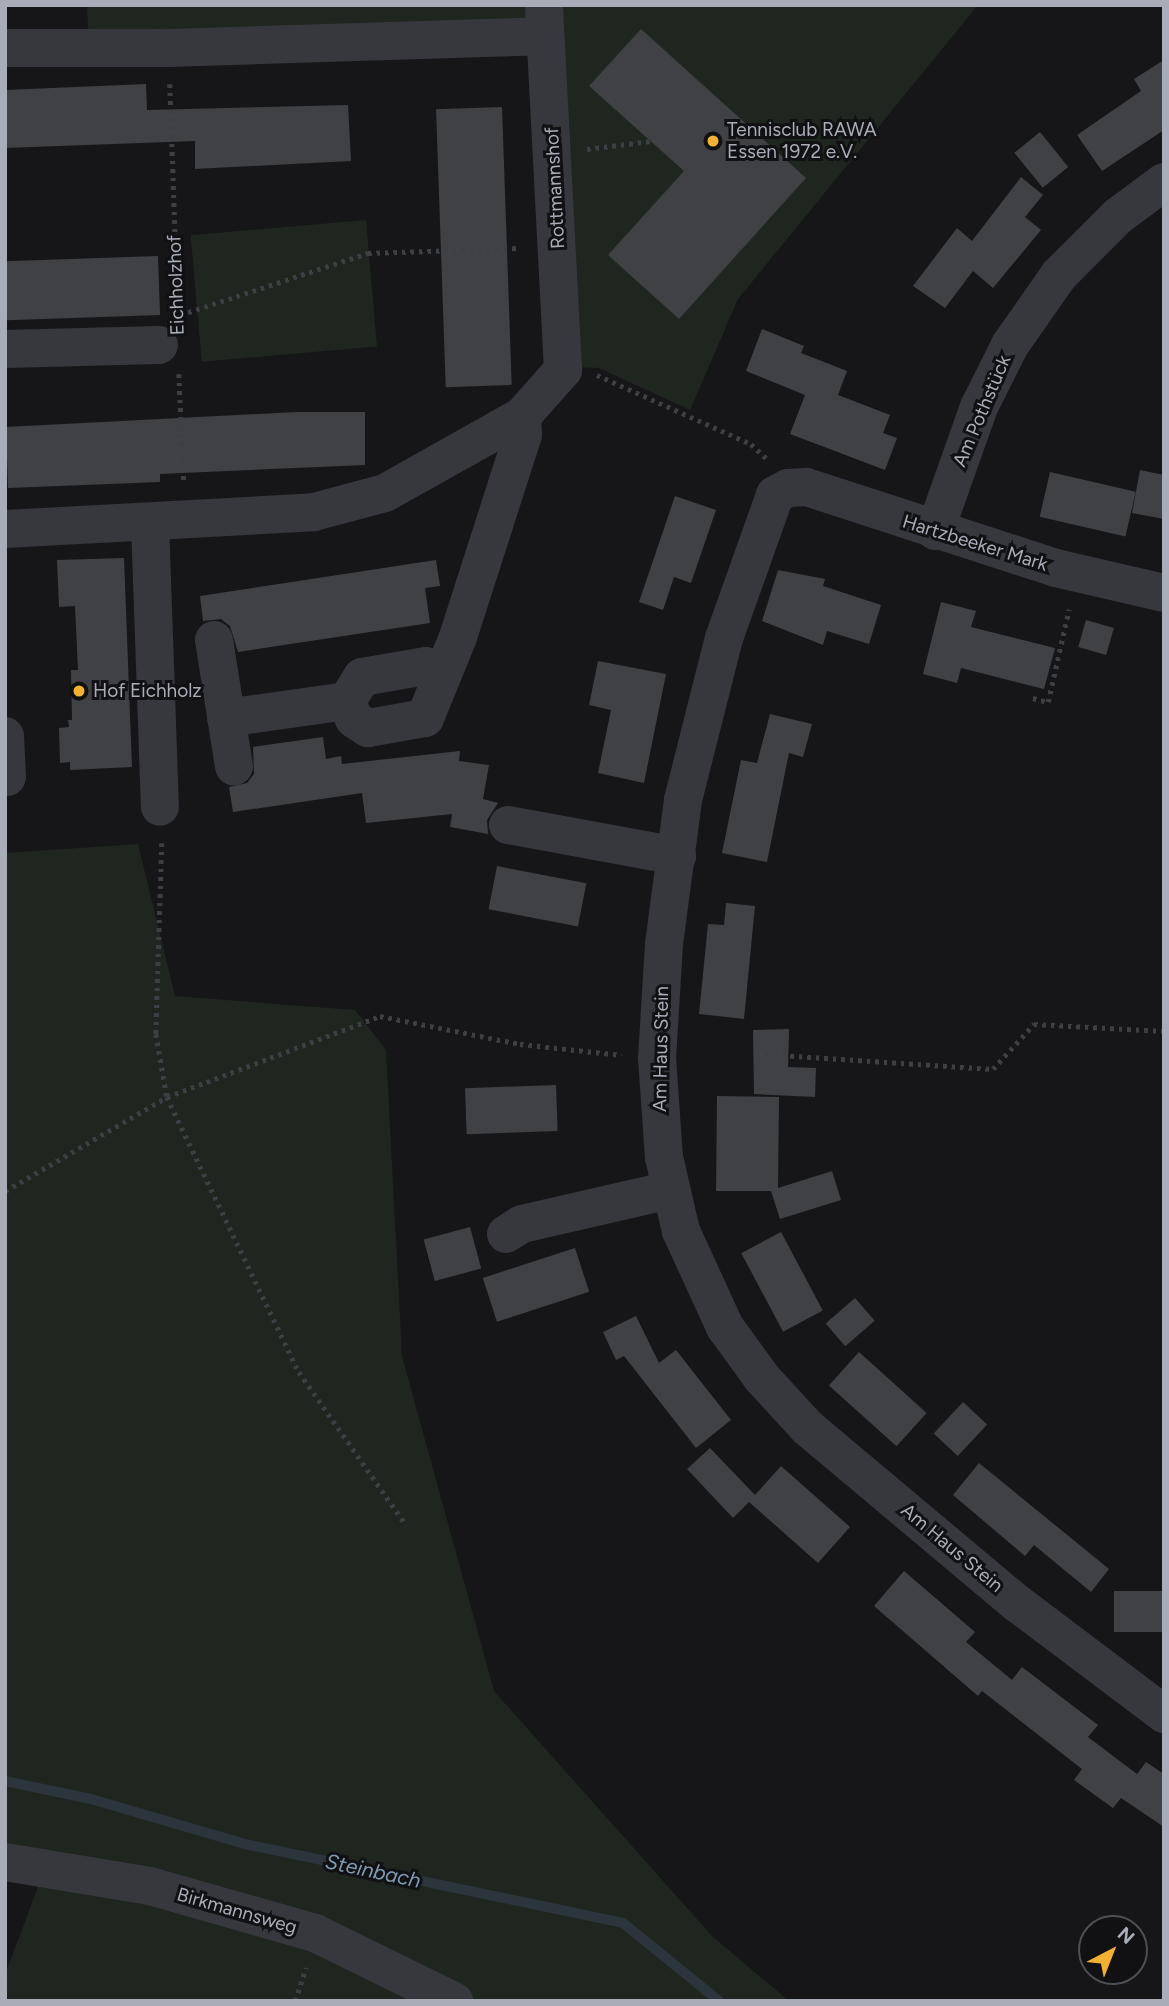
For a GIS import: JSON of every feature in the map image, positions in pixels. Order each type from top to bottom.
[{"type":"street","points":[[5,48],[168,48],[545,21]]},
{"type":"street","name":"Rottmannshof","points":[[545,21],[564,370]]},
{"type":"street","name":"Am Pothstück","points":[[935,531],[979,407],[1010,345],[1059,275],[1118,216],[1164,182]]},
{"type":"street","name":"Eichholzhof","points":[[5,349],[173,336]]},
{"type":"street","points":[[5,529],[314,512],[385,493],[522,416],[564,370]]},
{"type":"street","points":[[347,701],[354,719],[368,728],[425,718],[458,637],[523,435],[522,416]]},
{"type":"street","name":"Hartzbeeker Mark","points":[[788,488],[806,487],[1056,568],[1164,593]]},
{"type":"street","name":"Am Haus Stein","points":[[788,488],[775,495],[767,508],[724,638],[683,800],[664,944],[657,1058],[657,1110],[670,1190],[701,1282],[725,1327],[762,1378],[808,1429],[1018,1604],[1164,1714]]},
{"type":"street","points":[[160,807],[168,522]]},
{"type":"street","points":[[214,640],[234,766]]},
{"type":"street","points":[[226,718],[347,701],[362,677],[426,666],[443,670]]},
{"type":"street","points":[[5,736],[7,777]]},
{"type":"street","points":[[508,825],[677,856]]},
{"type":"street","points":[[506,1234],[522,1224],[670,1190]]},
{"type":"street","name":"Birkmannsweg","points":[[5,1862],[150,1886],[315,1933],[454,2001]]},
{"type":"path","name":"Eichholzhof","points":[[168,48],[173,336],[168,522]]},
{"type":"path","points":[[554,151],[650,141]]},
{"type":"path","points":[[173,336],[195,313],[368,253],[557,246]]},
{"type":"path","points":[[564,370],[597,375],[751,444],[788,488]]},
{"type":"path","points":[[1033,698],[1048,702],[1070,603]]},
{"type":"path","points":[[163,862],[156,1034],[167,1097],[299,1372],[406,1525]]},
{"type":"path","points":[[5,1191],[167,1097],[380,1016],[520,1044],[657,1058]]},
{"type":"path","points":[[765,1054],[993,1069],[1034,1024],[1164,1031]]},
{"type":"path","points":[[295,2001],[305,1971]]},
{"type":"shaded area","points":[[87,5],[543,5],[544,35],[89,44]]},
{"type":"shaded area","name":"Tennisclub RAWA Essen 1972 e.V.","points":[[553,5],[978,5],[738,299],[690,410],[599,368],[570,367]]},
{"type":"shaded area","points":[[366,220],[377,347],[202,362],[191,235]]},
{"type":"shaded area","points":[[138,844],[175,996],[355,1010],[386,1050],[402,1356],[494,1691],[712,1936],[789,2001],[460,2001],[442,1988],[5,1863],[5,853]]},
{"type":"shaded area","points":[[44,1871],[148,1887],[450,2001],[5,2001],[5,1975]]},
{"type":"building","points":[[641,29],[806,178],[679,319],[608,255],[684,171],[589,86]]},
{"type":"building","points":[[1164,60],[1164,130],[1102,171],[1077,135],[1141,91],[1134,79]]},
{"type":"building","points":[[146,84],[147,110],[348,105],[351,161],[195,169],[195,141],[5,148],[5,90]]},
{"type":"building","points":[[502,107],[512,385],[446,387],[436,109]]},
{"type":"building","points":[[1040,132],[1068,167],[1043,188],[1014,153]]},
{"type":"building","points":[[1021,177],[1043,195],[1025,217],[1041,230],[993,288],[973,271],[945,308],[913,286],[957,228],[972,241]]},
{"type":"building","points":[[158,256],[160,315],[7,320],[5,261]]},
{"type":"building","points":[[762,329],[804,346],[801,353],[847,371],[838,395],[890,415],[883,433],[897,438],[885,470],[790,434],[805,395],[746,371]]},
{"type":"building","points":[[297,412],[365,412],[365,465],[160,474],[160,482],[8,488],[6,427]]},
{"type":"building","points":[[1140,470],[1164,475],[1164,519],[1132,513]]},
{"type":"building","points":[[1050,472],[1136,492],[1125,537],[1040,517]]},
{"type":"building","points":[[675,496],[716,510],[691,583],[674,577],[663,610],[639,602]]},
{"type":"building","points":[[124,558],[132,767],[70,770],[70,762],[60,763],[59,728],[69,727],[68,720],[72,720],[71,670],[78,670],[75,606],[59,607],[57,560]]},
{"type":"building","points":[[436,560],[440,586],[425,588],[430,623],[238,652],[230,626],[221,619],[203,621],[200,596]]},
{"type":"building","points":[[778,570],[825,579],[823,586],[881,605],[869,644],[827,631],[823,645],[762,621]]},
{"type":"building","points":[[941,602],[976,611],[971,627],[1055,648],[1044,689],[961,668],[957,683],[923,674]]},
{"type":"building","points":[[1086,620],[1114,628],[1106,655],[1078,647]]},
{"type":"building","points":[[598,661],[666,674],[644,783],[598,773],[611,710],[589,705]]},
{"type":"building","points":[[770,714],[812,724],[803,757],[789,753],[767,862],[722,853],[741,760],[757,763]]},
{"type":"building","points":[[323,737],[326,759],[341,756],[342,764],[460,751],[459,761],[489,765],[483,799],[498,803],[487,820],[488,834],[450,827],[452,814],[366,823],[362,793],[233,812],[229,787],[247,783],[254,774],[253,747]]},
{"type":"building","points":[[497,866],[586,883],[578,927],[489,909]]},
{"type":"building","points":[[726,903],[755,906],[744,1019],[699,1014],[708,924],[724,925]]},
{"type":"building","points":[[789,1029],[788,1067],[816,1068],[815,1097],[754,1094],[753,1030]]},
{"type":"building","points":[[556,1085],[558,1131],[467,1134],[465,1088]]},
{"type":"building","points":[[717,1096],[779,1097],[778,1188],[832,1171],[841,1200],[780,1219],[771,1191],[716,1191]]},
{"type":"building","points":[[470,1227],[481,1269],[435,1281],[424,1239]]},
{"type":"building","points":[[781,1232],[823,1311],[783,1332],[741,1253]]},
{"type":"building","points":[[575,1248],[589,1292],[497,1322],[483,1278]]},
{"type":"building","points":[[855,1298],[875,1321],[845,1346],[826,1324]]},
{"type":"building","points":[[636,1316],[659,1363],[676,1350],[731,1420],[696,1448],[624,1356],[616,1360],[603,1332]]},
{"type":"building","points":[[859,1352],[927,1413],[897,1446],[829,1385]]},
{"type":"building","points":[[963,1402],[987,1425],[958,1456],[934,1433]]},
{"type":"building","points":[[710,1448],[755,1495],[781,1466],[850,1527],[818,1563],[749,1502],[733,1518],[687,1469]]},
{"type":"building","points":[[979,1463],[1109,1569],[1091,1592],[1034,1545],[1025,1556],[953,1495]]},
{"type":"building","points":[[904,1571],[975,1632],[966,1642],[1012,1680],[1022,1667],[1098,1725],[1088,1737],[1137,1774],[1146,1762],[1164,1774],[1164,1827],[1121,1798],[1113,1808],[1074,1780],[1082,1769],[982,1691],[978,1696],[874,1606]]},
{"type":"building","points":[[1114,1591],[1164,1591],[1164,1632],[1114,1632]]},
{"type":"waterway","name":"Steinbach","points":[[5,1781],[91,1799],[245,1844],[623,1923],[719,2001]]},
{"type":"place","name":"Tennisclub RAWA Essen 1972 e.V.","points":[[713,141]]},
{"type":"place","name":"Hof Eichholz","points":[[79,691]]}]
